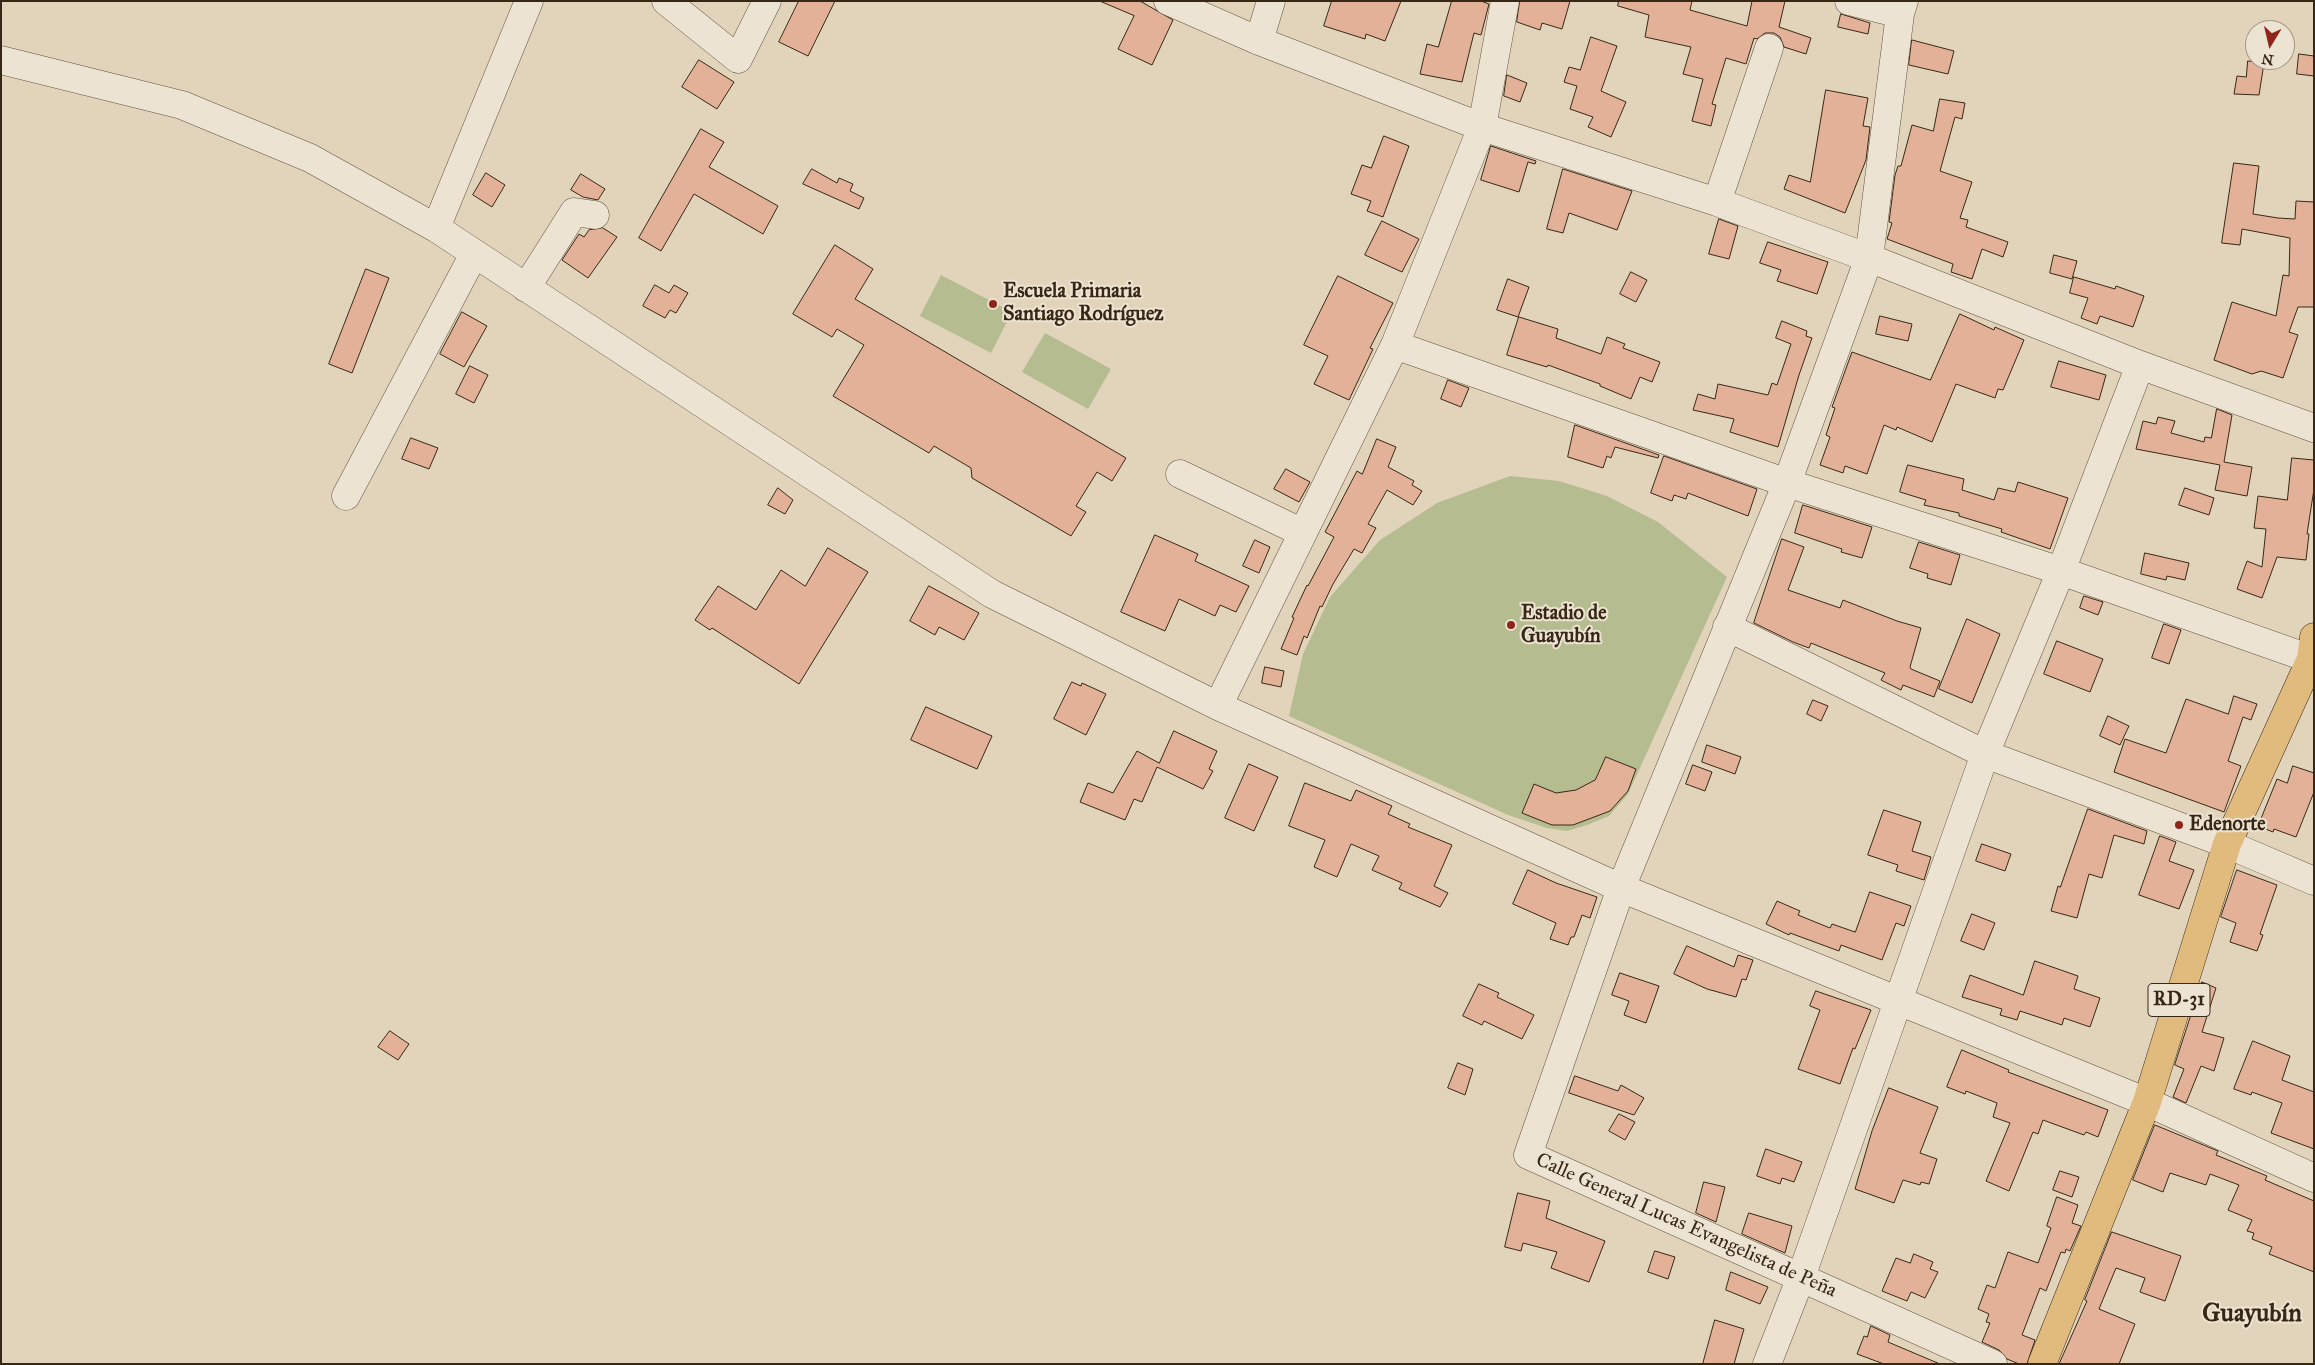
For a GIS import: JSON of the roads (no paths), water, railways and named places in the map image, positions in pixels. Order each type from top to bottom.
[{"type":"main road","name":"RD-31","points":[[2042,1364],[2147,1102],[2227,844],[2313,652]]},
{"type":"street","points":[[436,228],[528,1]]},
{"type":"street","points":[[666,1],[738,60],[767,1]]},
{"type":"street","points":[[1168,1],[1259,41],[1482,127],[1717,202],[1869,258],[2140,365],[2314,428]]},
{"type":"street","points":[[1259,41],[1272,1]]},
{"type":"street","points":[[1218,706],[1395,345],[1482,127],[1505,1]]},
{"type":"street","points":[[1621,888],[1787,483],[1869,258],[1902,8],[1849,1]]},
{"type":"street","points":[[1717,202],[1769,48]]},
{"type":"street","points":[[1,60],[182,105],[310,158],[436,228],[992,594],[1218,706],[1621,888],[1897,1002],[2147,1102],[2314,1178]]},
{"type":"street","points":[[526,288],[574,212],[595,215]]},
{"type":"street","points":[[346,496],[474,254]]},
{"type":"street","points":[[1395,345],[1787,483],[2313,652]]},
{"type":"street","points":[[1768,1364],[1801,1277],[1985,754],[2060,571],[2140,365]]},
{"type":"street","points":[[1180,474],[1302,533]]},
{"type":"street","points":[[1727,627],[1985,754],[2227,844],[2314,881]]},
{"type":"street","name":"Calle General Lucas Evangelista de Peña","points":[[1621,888],[1528,1155],[1993,1364]]},
{"type":"place","name":"Escuela Primaria Santiago Rodríguez","points":[[993,304]]},
{"type":"place","name":"Estadio de Guayubín","points":[[1511,625]]},
{"type":"place","name":"Edenorte","points":[[2179,825]]},
{"type":"district","name":"Guayubín","points":[[2252,1315]]}]
